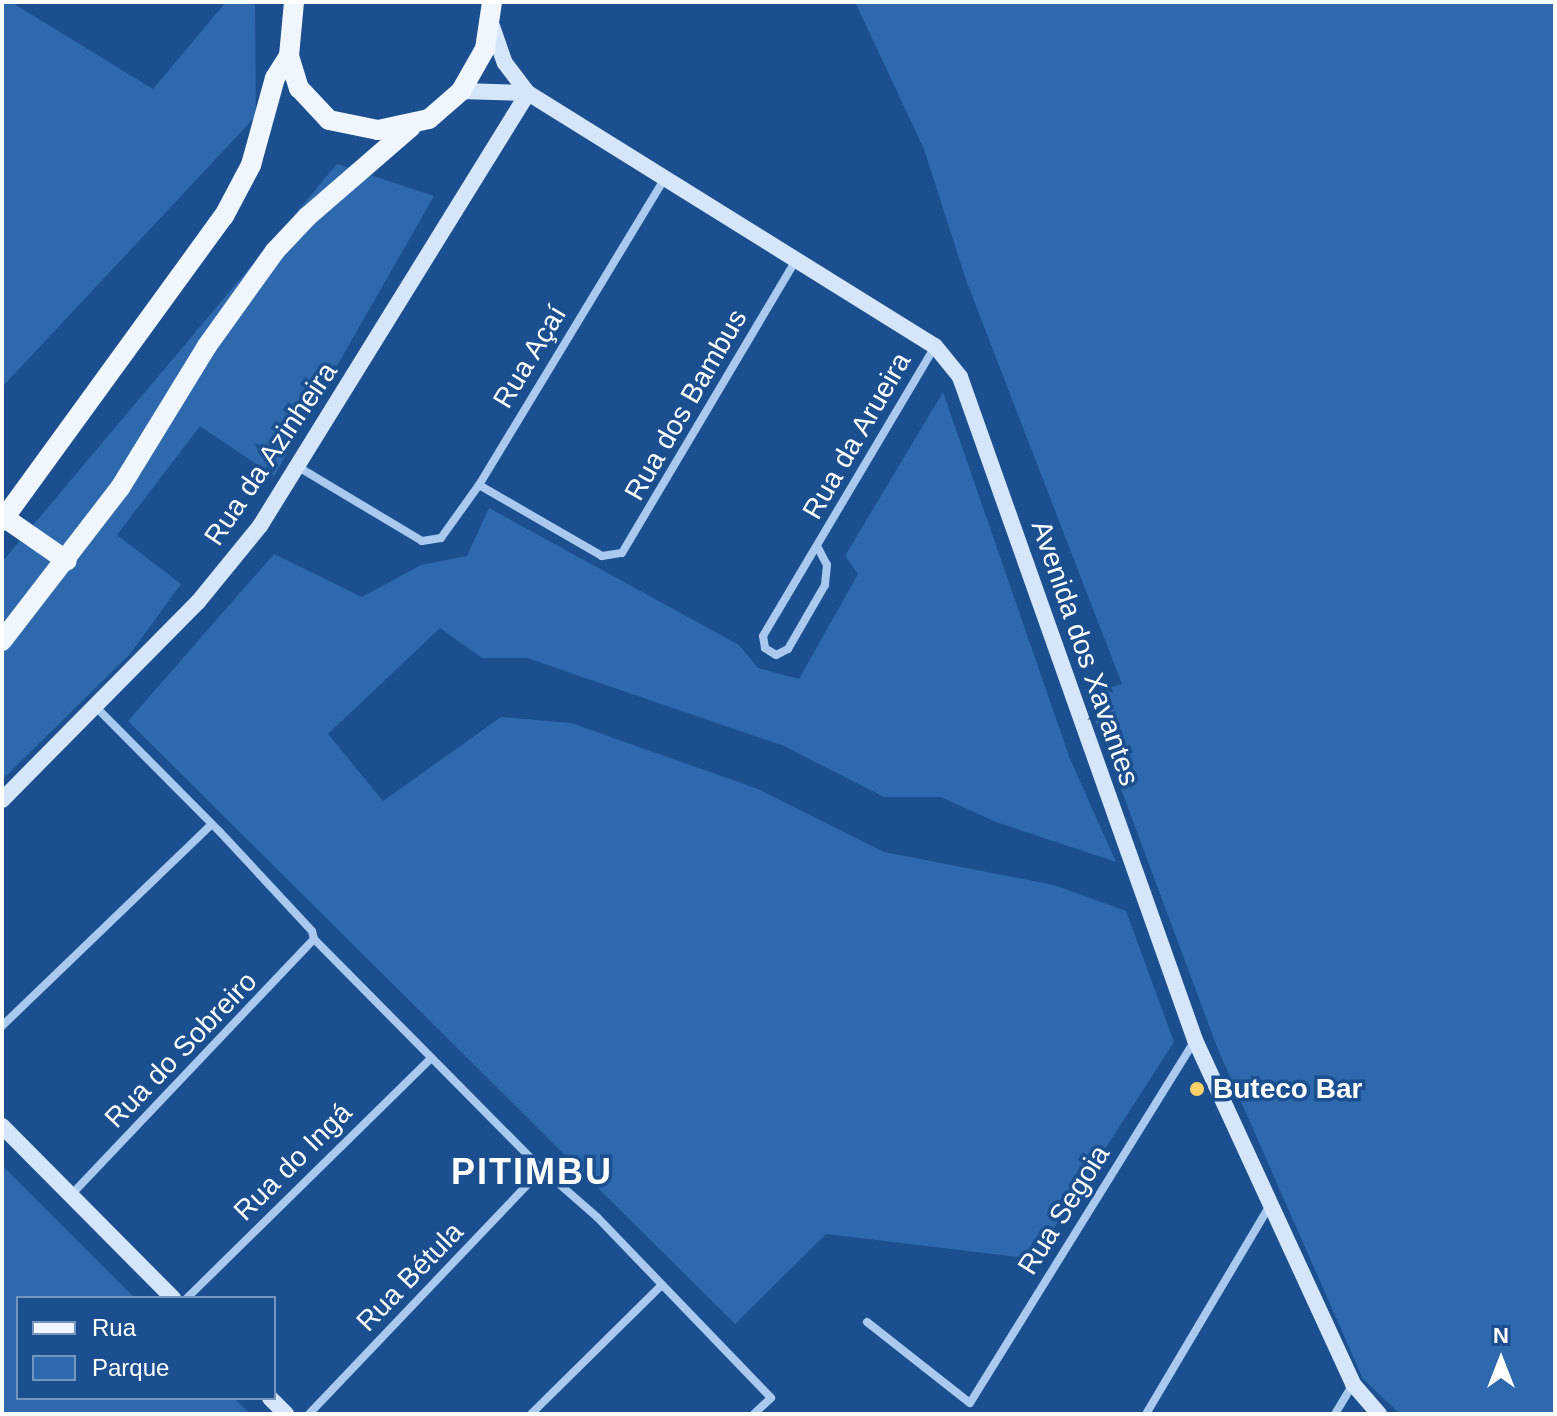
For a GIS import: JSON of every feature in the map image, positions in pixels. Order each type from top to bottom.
[{"type":"main road","points":[[2,641],[67,561],[267,262],[307,217],[411,127],[446,107],[461,91],[492,26],[492,2]]},
{"type":"main road","points":[[292,4],[289,56],[299,88],[329,120],[378,130],[411,127]]},
{"type":"main road","name":"Avenida dos Xavantes","points":[[492,26],[505,63],[528,93],[935,346],[960,377],[978,420],[1195,1040],[1353,1384],[1379,1414]]},
{"type":"main road","points":[[67,561],[4,520],[224,216],[251,165],[275,78],[289,56]]},
{"type":"main road","points":[[461,91],[528,93]]},
{"type":"main road","name":"Rua da Azinheira","points":[[2,800],[198,602],[300,468],[528,93]]},
{"type":"main road","points":[[2,1126],[171,1296]]},
{"type":"street","name":"Rua Açaí","points":[[300,468],[422,541],[441,538],[479,485],[664,179]]},
{"type":"street","name":"Rua dos Bambus","points":[[479,485],[602,556],[622,553],[632,541],[796,260]]},
{"type":"street","name":"Rua da Arueira","points":[[818,548],[827,565],[825,585],[788,649],[776,655],[765,648],[763,636],[818,548],[935,346]]},
{"type":"street","points":[[96,707],[431,1058],[542,1169],[597,1217],[660,1287],[771,1398],[754,1414]]},
{"type":"street","points":[[2,1026],[210,826]]},
{"type":"street","name":"Rua do Sobreiro","points":[[71,1195],[313,935]]},
{"type":"street","name":"Rua Segoia","points":[[867,1322],[970,1403],[1195,1040]]},
{"type":"street","name":"Rua do Ingá","points":[[189,1296],[431,1058]]},
{"type":"street","name":"Rua Bétula","points":[[309,1414],[542,1169]]},
{"type":"street","points":[[1146,1414],[1270,1204]]},
{"type":"street","points":[[531,1414],[660,1287]]},
{"type":"street","points":[[1335,1414],[1353,1384]]},
{"type":"green space","points":[[2,2],[11,2],[153,89],[226,2],[255,2],[256,116],[2,387]]},
{"type":"green space","points":[[855,2],[1555,2],[1555,1414],[1400,1414],[1363,1379],[1217,1047],[1086,695],[1122,684],[966,280],[924,149]]},
{"type":"green space","points":[[337,164],[434,196],[274,476],[200,426],[117,535],[181,584],[130,654],[2,780],[2,562]]},
{"type":"green space","points":[[943,392],[1070,759],[1116,862],[996,822],[941,797],[884,797],[784,746],[527,658],[482,658],[440,628],[328,734],[383,801],[501,717],[571,723],[758,789],[884,852],[1054,885],[1126,911],[1174,1042],[1034,1259],[826,1234],[735,1324],[128,721],[274,554],[362,597],[421,565],[467,556],[489,508],[739,645],[758,668],[799,679],[858,574],[845,556]]},
{"type":"green space","points":[[2,1165],[133,1296],[16,1296],[16,1400],[236,1400],[250,1414],[2,1414]]},
{"type":"place","name":"Buteco Bar","points":[[1197,1089]]},
{"type":"district","name":"PITIMBU","points":[[532,1172]]}]
